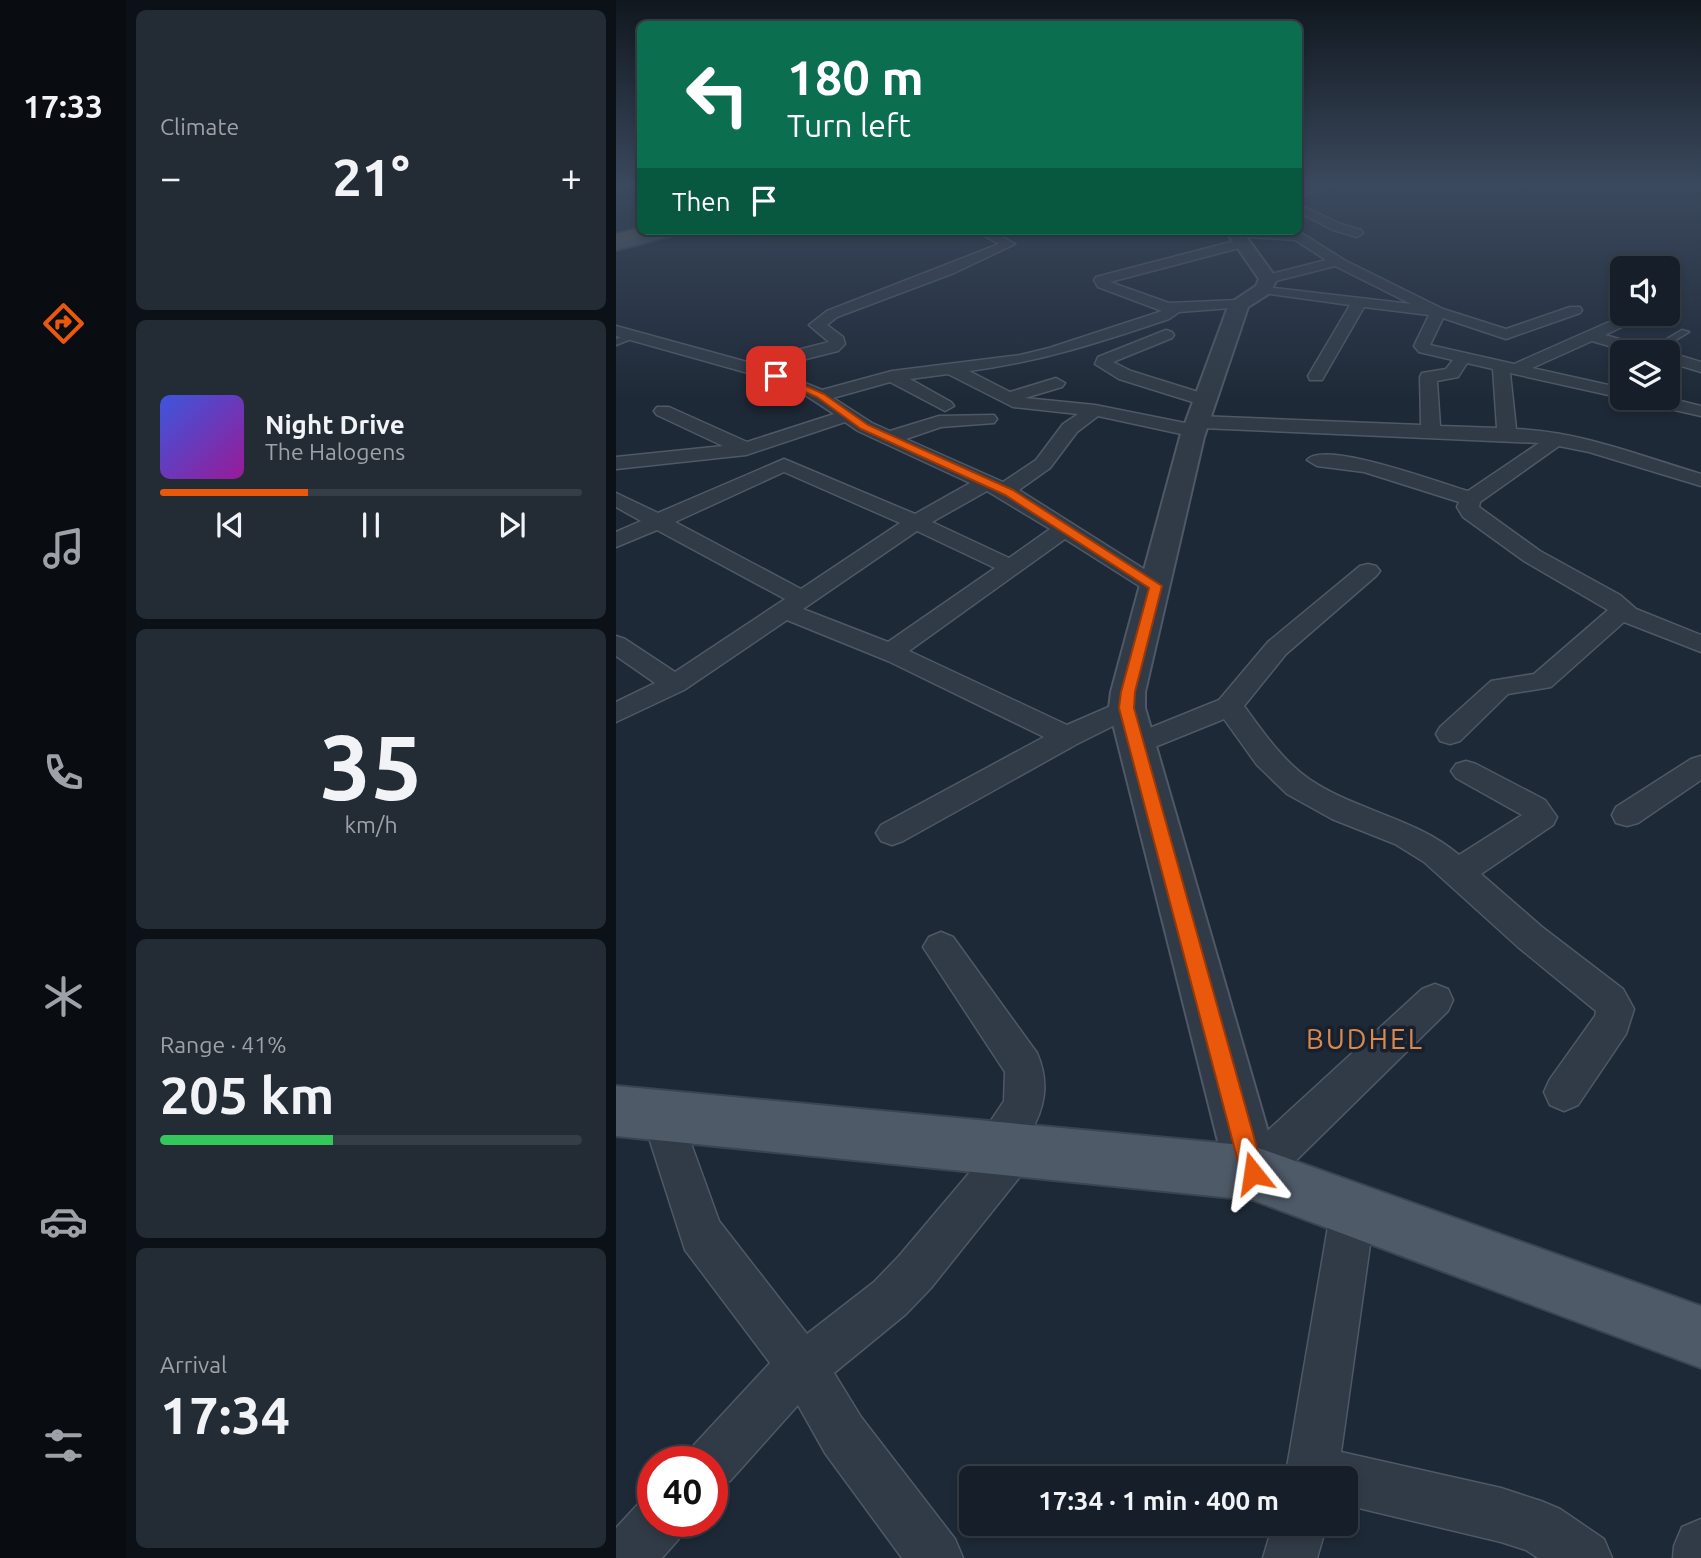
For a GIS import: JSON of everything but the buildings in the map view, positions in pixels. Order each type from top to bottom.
[{"type":"main road","points":[[639,1113],[1253,1173],[1701,1337]]},
{"type":"street","points":[[761,371],[772,362],[822,351],[837,344],[837,340],[817,325],[832,314],[980,257]]},
{"type":"street","points":[[1172,257],[1101,280],[1103,284],[1183,318]]},
{"type":"street","points":[[1244,257],[1256,291],[1199,418],[1128,692],[1127,708],[1253,1173],[1435,1000]]},
{"type":"street","points":[[1331,257],[1438,313]]},
{"type":"street","points":[[1199,418],[1102,364],[1104,359],[1183,318],[1338,261]]},
{"type":"street","points":[[1256,291],[1438,313],[1511,334],[1575,310]]},
{"type":"street","points":[[1316,376],[1359,302]]},
{"type":"street","points":[[1438,313],[1422,348],[1505,371],[1610,391]]},
{"type":"street","points":[[821,396],[892,376],[1020,360],[1164,316],[1183,318]]},
{"type":"street","points":[[1505,371],[1610,326]]},
{"type":"street","points":[[1589,335],[1610,341]]},
{"type":"street","points":[[622,336],[761,371],[821,396],[858,423],[996,486],[1066,527],[1155,586]]},
{"type":"street","points":[[1081,343],[1111,357]]},
{"type":"street","points":[[1431,430],[1428,377],[1451,373],[1463,358]]},
{"type":"street","points":[[1680,361],[1701,367]]},
{"type":"street","points":[[951,369],[1008,398],[1029,405],[1199,418],[1507,433],[1557,439],[1692,477],[1701,458]]},
{"type":"street","points":[[1505,371],[1507,433]]},
{"type":"street","points":[[892,376],[945,406]]},
{"type":"street","points":[[1008,398],[1056,383]]},
{"type":"street","points":[[1680,406],[1701,411]]},
{"type":"street","points":[[616,713],[675,684],[916,522],[1043,464],[1070,428],[1095,410]]},
{"type":"street","points":[[663,411],[746,449]]},
{"type":"street","points":[[616,463],[746,449],[849,415]]},
{"type":"street","points":[[888,438],[939,422],[988,419]]},
{"type":"street","points":[[1557,439],[1471,499],[1468,507],[1471,512],[1532,556],[1611,600],[1623,610],[1701,644]]},
{"type":"street","points":[[1317,460],[1367,466],[1471,499]]},
{"type":"street","points":[[616,540],[784,465],[916,522],[1010,567]]},
{"type":"street","points":[[616,499],[658,521],[791,604],[1067,737]]},
{"type":"street","points":[[891,652],[1066,527]]},
{"type":"street","points":[[1135,745],[1229,706],[1277,648],[1368,571]]},
{"type":"street","points":[[1450,734],[1500,687],[1542,681],[1623,610]]},
{"type":"street","points":[[616,644],[675,684]]},
{"type":"street","points":[[1229,706],[1267,758],[1298,786],[1343,811],[1423,845],[1530,937],[1610,1000],[1615,1009],[1613,1021],[1564,1092]]},
{"type":"street","points":[[892,833],[1067,737],[1127,708]]},
{"type":"street","points":[[1627,815],[1701,766]]},
{"type":"street","points":[[1457,873],[1542,817],[1534,808],[1466,771]]},
{"type":"street","points":[[727,1446],[788,1379],[890,1298],[915,1272],[1006,1149],[1024,1107],[1028,1087],[1023,1066],[941,947]]},
{"type":"street","points":[[639,1113],[701,1234],[741,1290],[803,1367],[843,1435],[936,1558]]},
{"type":"street","points":[[1313,1466],[1353,1209]]},
{"type":"street","points":[[1358,1485],[1501,1515],[1541,1528],[1585,1558]]},
{"type":"street","points":[[1290,1558],[1296,1536]]},
{"type":"street","points":[[625,1558],[644,1537]]},
{"type":"street","points":[[1700,1558],[1701,1546]]},
{"type":"lane","points":[[1670,340],[1685,332]]},
{"type":"district","name":"BUDHEL","points":[[1365,1038]]},
{"type":"route","points":[[776,376],[821,396],[865,427],[987,482],[1038,509],[1155,586],[1128,692],[1127,708],[1253,1173]]}]
